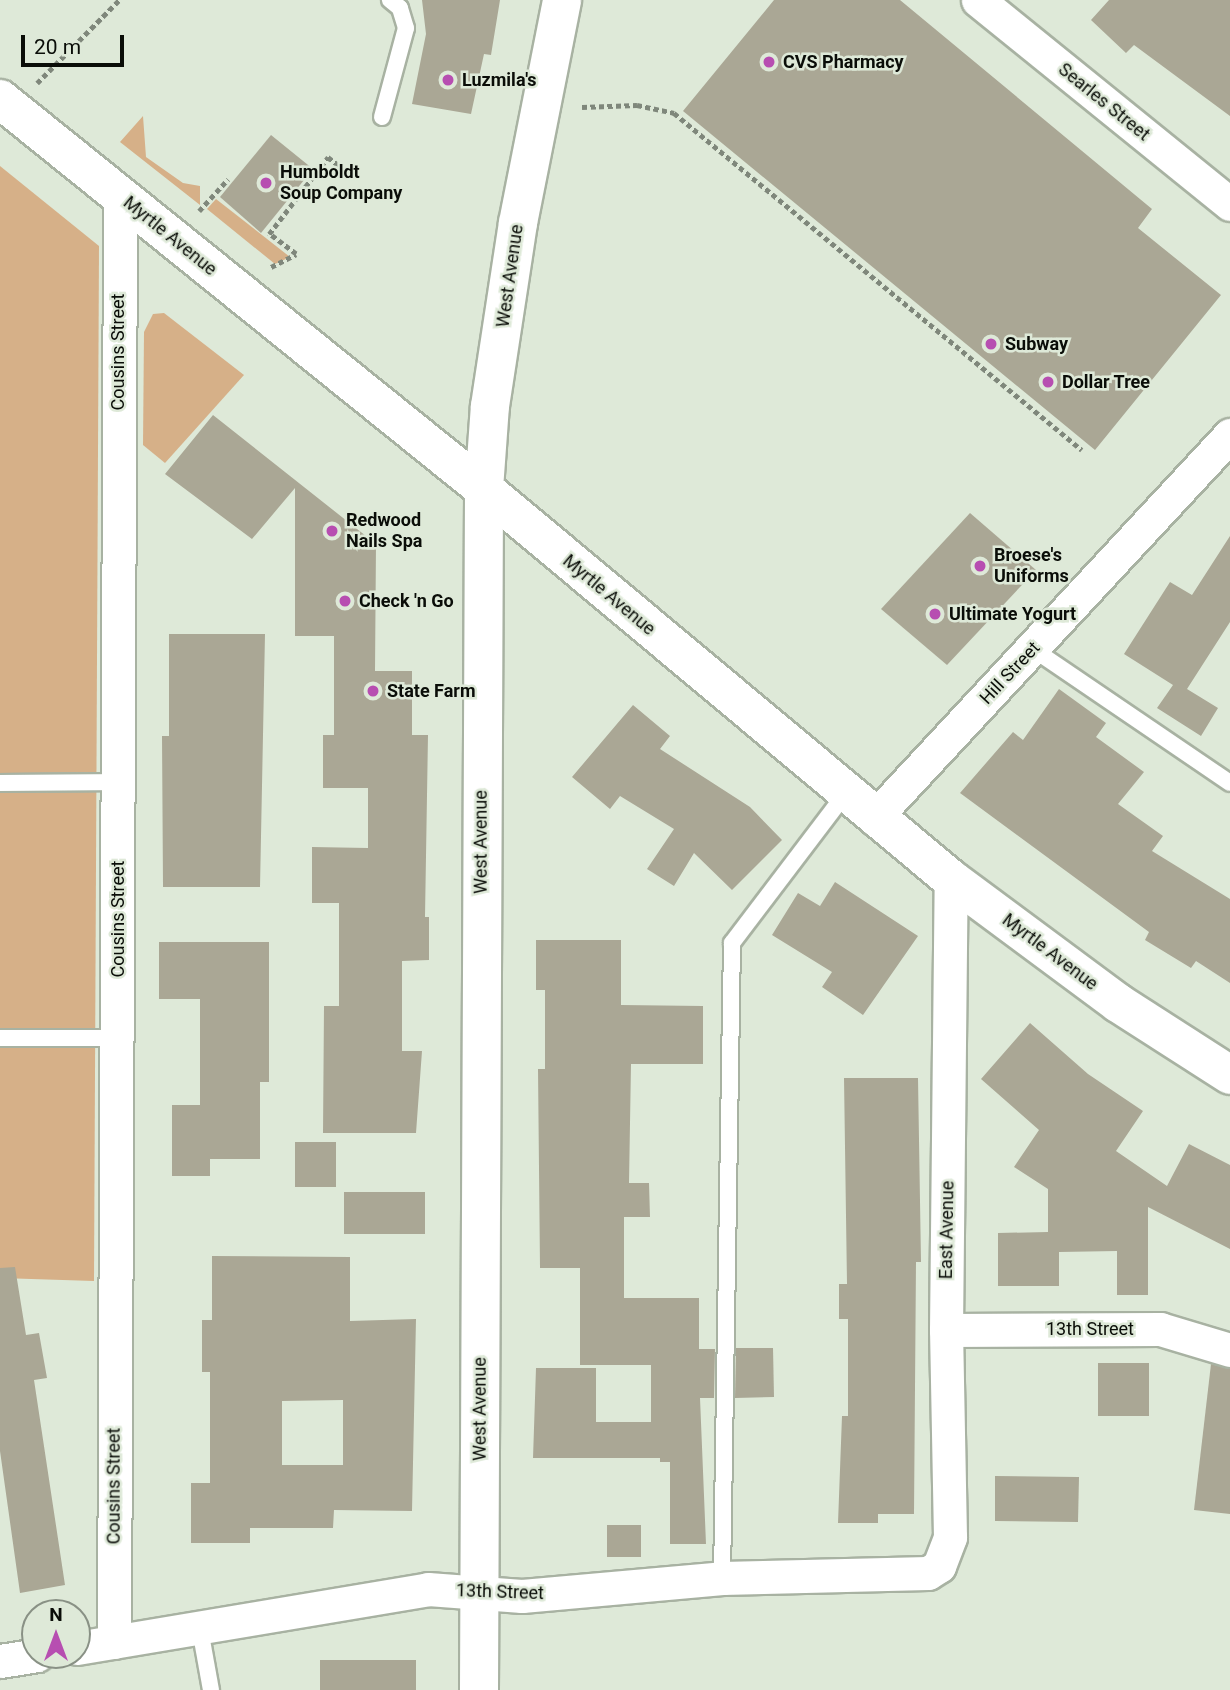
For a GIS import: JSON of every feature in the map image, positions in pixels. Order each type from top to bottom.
[{"type":"main road","name":"West Avenue","points":[[479,1690],[485,489],[490,406],[518,223],[562,0]]},
{"type":"main road","name":"Myrtle Avenue","points":[[0,99],[485,489],[874,818],[1118,1003],[1230,1075]]},
{"type":"street","name":"Searles Street","points":[[978,0],[1230,204]]},
{"type":"street","name":"Cousins Street","points":[[114,1642],[120,196]]},
{"type":"street","name":"Hill Street","points":[[874,818],[1230,435]]},
{"type":"street","name":"East Avenue","points":[[928,1573],[947,1554],[950,1537],[946,1330],[951,879]]},
{"type":"street","name":"13th Street","points":[[946,1330],[1160,1329],[1230,1350]]},
{"type":"street","name":"13th Street","points":[[91,1646],[428,1590],[522,1596],[722,1578],[928,1573]]},
{"type":"street","points":[[0,1661],[21,1658]]},
{"type":"lane","points":[[382,117],[406,28],[400,8],[390,0]]},
{"type":"lane","points":[[1033,649],[1230,783]]},
{"type":"lane","points":[[0,783],[118,782]]},
{"type":"lane","points":[[722,1578],[732,943],[845,794]]},
{"type":"lane","points":[[0,1038],[118,1038]]},
{"type":"lane","points":[[200,1629],[211,1690]]},
{"type":"path","points":[[37,84],[119,0]]},
{"type":"path","points":[[582,107],[637,105],[674,113],[1082,450]]},
{"type":"path","points":[[271,267],[296,254],[269,234],[328,156],[347,172]]},
{"type":"path","points":[[198,211],[228,179]]},
{"type":"shaded area","points":[[143,116],[146,157],[183,183],[200,186],[200,205],[120,142]]},
{"type":"shaded area","points":[[0,166],[99,246],[94,1281],[0,1278]]},
{"type":"shaded area","points":[[216,199],[290,257],[275,264],[207,209]]},
{"type":"shaded area","points":[[164,313],[244,375],[165,463],[143,445],[144,332],[153,314]]},
{"type":"building","name":"Luzmila's","points":[[422,0],[500,0],[491,55],[484,54],[471,114],[412,104],[426,34]]},
{"type":"building","points":[[774,0],[900,0],[1152,209],[1138,228],[1221,295],[1095,450],[683,111]]},
{"type":"building","points":[[1109,0],[1230,0],[1230,116],[1134,45],[1126,53],[1091,20]]},
{"type":"building","name":"Humboldt Soup Company","points":[[271,135],[313,169],[261,233],[220,197]]},
{"type":"building","points":[[213,415],[376,544],[375,671],[412,671],[412,735],[428,735],[425,917],[429,917],[429,960],[402,961],[402,1051],[422,1051],[416,1133],[323,1133],[324,1006],[339,1006],[339,903],[312,903],[312,847],[368,848],[368,788],[323,788],[323,735],[334,735],[334,636],[295,636],[295,488],[252,539],[165,474]]},
{"type":"building","points":[[970,513],[1036,570],[947,665],[881,609]]},
{"type":"building","points":[[1230,536],[1230,622],[1187,689],[1218,708],[1201,736],[1157,708],[1173,685],[1124,654],[1170,582],[1192,595]]},
{"type":"building","points":[[169,634],[265,634],[260,887],[163,887],[162,736],[169,736]]},
{"type":"building","points":[[1059,689],[1106,723],[1096,737],[1144,772],[1118,804],[1163,836],[1152,851],[1230,899],[1230,983],[1196,961],[1191,968],[1145,940],[1149,932],[960,793],[1013,732],[1023,740]]},
{"type":"building","points":[[633,705],[670,736],[660,749],[750,807],[782,840],[732,890],[694,853],[674,886],[647,869],[674,829],[620,796],[610,809],[572,777]]},
{"type":"building","points":[[835,882],[918,936],[863,1015],[822,987],[832,972],[772,935],[798,893],[820,906]]},
{"type":"building","points":[[536,940],[621,940],[621,1005],[703,1006],[703,1064],[631,1064],[629,1183],[649,1183],[650,1217],[624,1217],[624,1298],[699,1298],[699,1349],[715,1349],[714,1398],[700,1398],[706,1544],[670,1544],[670,1462],[660,1462],[660,1458],[533,1458],[536,1368],[596,1368],[596,1422],[651,1422],[651,1365],[580,1365],[580,1268],[540,1268],[538,1069],[545,1069],[545,990],[536,990]]},
{"type":"building","points":[[159,942],[269,942],[269,1082],[260,1082],[260,1159],[210,1159],[210,1176],[172,1176],[172,1105],[200,1105],[200,999],[159,999]]},
{"type":"building","points":[[1030,1023],[1088,1074],[1143,1111],[1116,1151],[1167,1186],[1189,1144],[1230,1165],[1230,1249],[1148,1207],[1148,1295],[1117,1295],[1117,1251],[1059,1252],[1059,1286],[998,1286],[998,1233],[1048,1232],[1048,1189],[1014,1167],[1039,1130],[981,1079]]},
{"type":"building","points":[[844,1078],[918,1078],[921,1262],[916,1262],[914,1514],[878,1514],[878,1523],[838,1523],[842,1416],[848,1416],[848,1319],[839,1319],[839,1284],[847,1284]]},
{"type":"building","points":[[295,1142],[336,1142],[336,1187],[295,1187]]},
{"type":"building","points":[[344,1192],[425,1192],[425,1234],[344,1234]]},
{"type":"building","points":[[212,1256],[350,1257],[350,1321],[416,1319],[412,1511],[334,1510],[333,1528],[250,1528],[250,1543],[191,1543],[191,1483],[210,1483],[210,1372],[202,1372],[202,1320],[212,1320]],"holes":[[[343,1400],[343,1465],[282,1465],[282,1401]]]},
{"type":"building","points":[[15,1267],[26,1335],[39,1333],[47,1378],[34,1380],[65,1585],[20,1593],[0,1451],[0,1268]]},
{"type":"building","points":[[736,1348],[773,1348],[774,1397],[735,1398]]},
{"type":"building","points":[[1098,1363],[1149,1363],[1149,1416],[1098,1416]]},
{"type":"building","points":[[1211,1364],[1230,1369],[1230,1514],[1194,1510]]},
{"type":"building","points":[[995,1476],[1079,1477],[1078,1522],[995,1521]]},
{"type":"building","points":[[607,1525],[641,1525],[641,1557],[607,1557]]},
{"type":"building","points":[[320,1660],[416,1660],[416,1690],[320,1690]]},
{"type":"place","name":"CVS Pharmacy","points":[[769,62]]},
{"type":"place","name":"Luzmila's","points":[[448,80]]},
{"type":"place","name":"Humboldt Soup Company","points":[[266,183]]},
{"type":"place","name":"Subway","points":[[991,344]]},
{"type":"place","name":"Dollar Tree","points":[[1048,382]]},
{"type":"place","name":"Redwood Nails Spa","points":[[332,531]]},
{"type":"place","name":"Broese's Uniforms","points":[[980,566]]},
{"type":"place","name":"Check 'n Go","points":[[345,601]]},
{"type":"place","name":"Ultimate Yogurt","points":[[935,614]]},
{"type":"place","name":"State Farm","points":[[373,691]]}]
